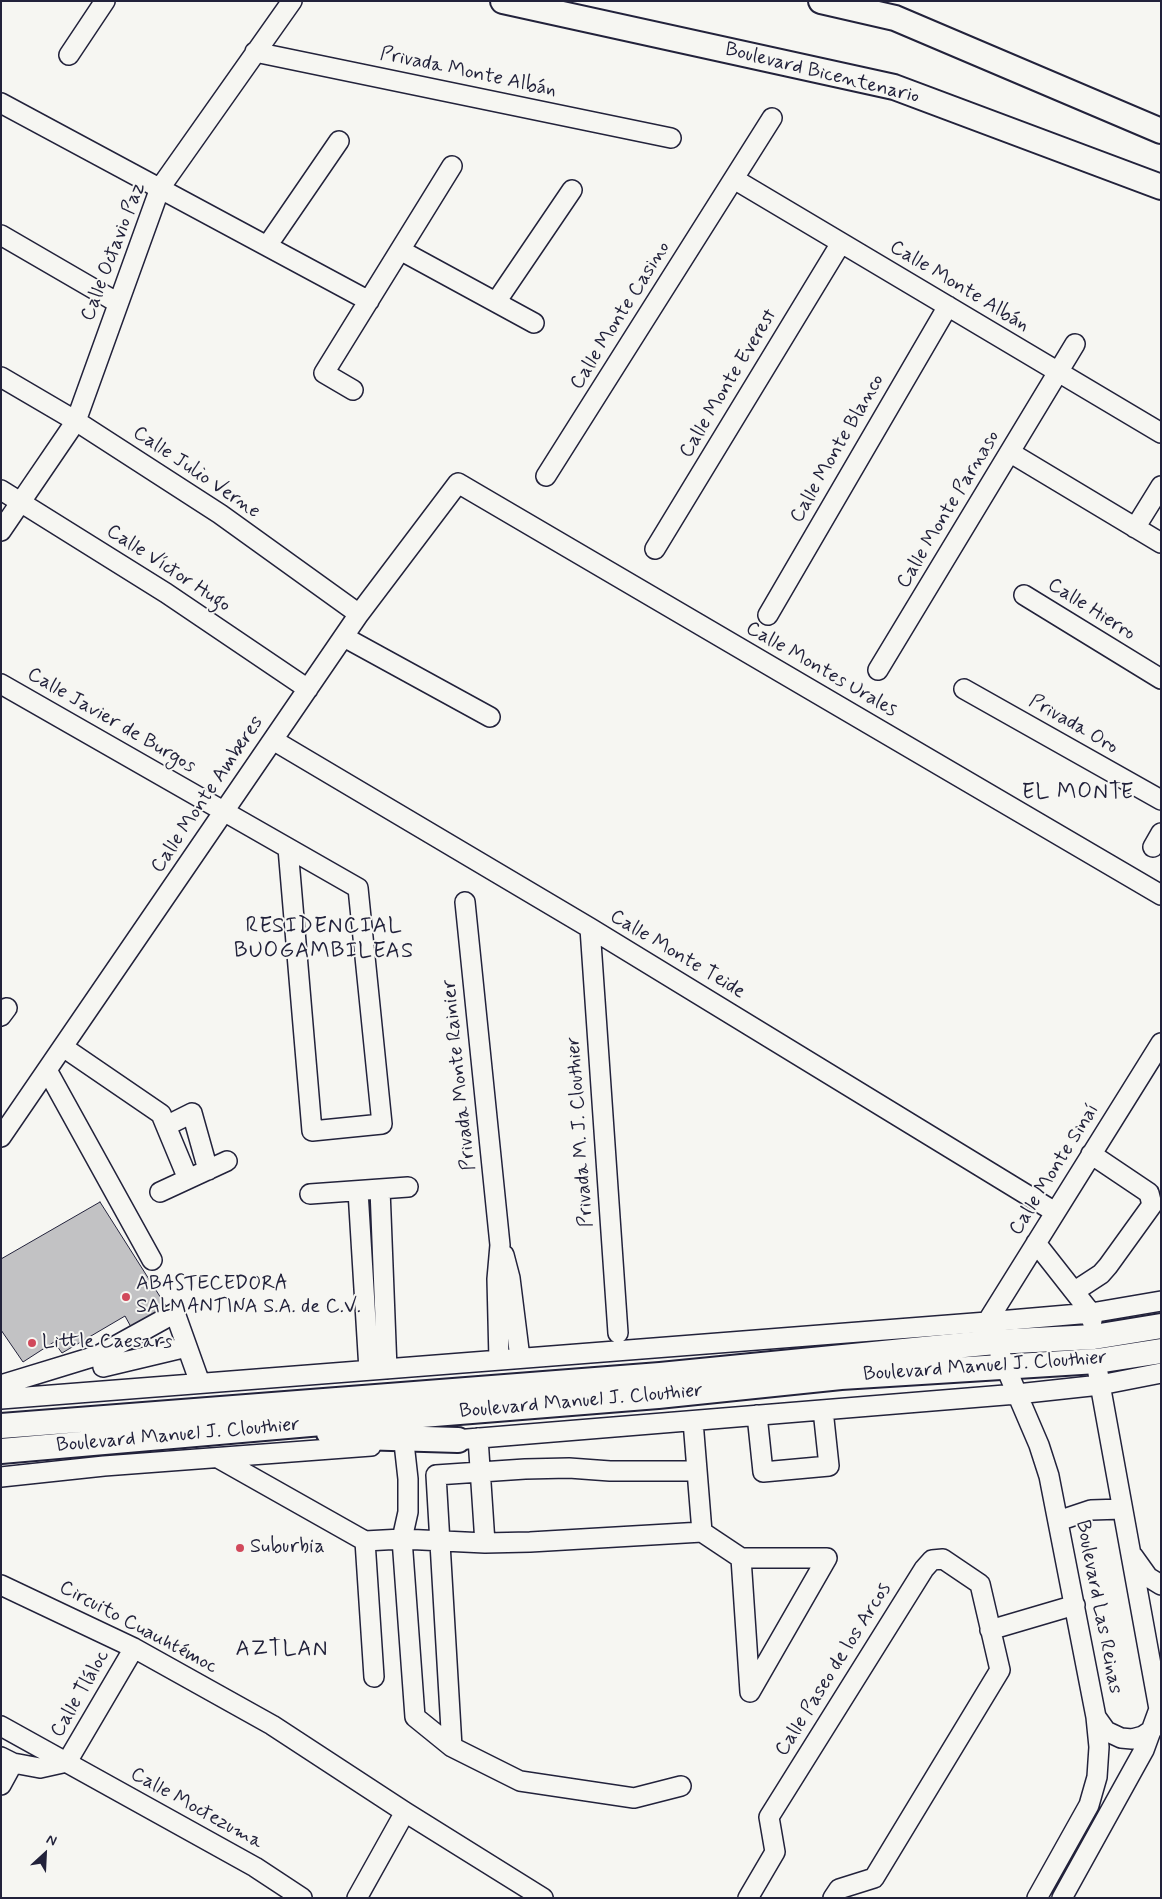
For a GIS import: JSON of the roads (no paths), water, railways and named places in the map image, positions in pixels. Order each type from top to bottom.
[{"type":"main road","name":"Boulevard Bicentenario","points":[[503,1],[894,87],[1161,187]]},
{"type":"main road","points":[[821,1],[895,18],[1161,131]]},
{"type":"main road","name":"Boulevard Manuel J. Clouthier","points":[[1,1426],[660,1376],[991,1332],[1094,1337],[1161,1326]]},
{"type":"main road","name":"Boulevard Manuel J. Clouthier","points":[[1,1451],[658,1396],[841,1377],[1097,1361],[1161,1351]]},
{"type":"main road","points":[[280,1427],[358,1436],[468,1439]]},
{"type":"street","points":[[69,56],[105,1]]},
{"type":"street","name":"Calle Octavio Paz","points":[[1,531],[76,421],[160,188],[292,1]]},
{"type":"street","name":"Privada Monte Albán","points":[[255,52],[672,138]]},
{"type":"street","points":[[1,103],[369,301]]},
{"type":"street","name":"Calle Monte Casino","points":[[546,476],[772,118]]},
{"type":"street","points":[[267,246],[339,141]]},
{"type":"street","points":[[353,390],[324,373],[452,166]]},
{"type":"street","name":"Calle Monte Albán","points":[[734,179],[1161,432]]},
{"type":"street","points":[[496,302],[572,190]]},
{"type":"street","points":[[1,236],[118,303]]},
{"type":"street","name":"Calle Monte Everest","points":[[655,549],[841,243]]},
{"type":"street","points":[[400,250],[534,323]]},
{"type":"street","name":"Calle Monte Blanco","points":[[768,615],[948,306]]},
{"type":"street","name":"Calle Monte Parnaso","points":[[878,670],[1075,344]]},
{"type":"street","name":"Calle Julio Verne","points":[[1,377],[76,421],[220,514],[359,614]]},
{"type":"street","points":[[1011,452],[1161,543]]},
{"type":"street","name":"Calle Monte Amberes","points":[[3,1132],[359,614],[458,483]]},
{"type":"street","name":"Calle Montes Urales","points":[[458,483],[1161,895]]},
{"type":"street","points":[[1135,528],[1161,486]]},
{"type":"street","name":"Calle Víctor Hugo","points":[[1,490],[166,593],[308,689]]},
{"type":"street","name":"Calle Hierro","points":[[1024,594],[1161,679]]},
{"type":"street","points":[[344,637],[490,717]]},
{"type":"street","name":"Calle Javier de Burgos","points":[[1,684],[224,812],[288,848],[358,888],[382,1124],[312,1131],[288,848]]},
{"type":"street","name":"Privada Oro","points":[[964,689],[1161,800]]},
{"type":"street","name":"Calle Monte Teide","points":[[273,740],[590,928],[1055,1212]]},
{"type":"street","name":"Privada Monte Rainier","points":[[466,902],[500,1245],[497,1279],[499,1360]]},
{"type":"street","name":"Privada M. J. Clouthier","points":[[590,928],[618,1333]]},
{"type":"street","name":"Calle Monte Sinaí","points":[[991,1332],[1036,1243],[1161,1043]]},
{"type":"street","points":[[63,1047],[161,1114],[188,1179]]},
{"type":"street","points":[[47,1070],[152,1260]]},
{"type":"street","points":[[166,1126],[192,1113],[208,1170]]},
{"type":"street","points":[[1075,1292],[1101,1274],[1152,1205],[1149,1194],[1091,1154]]},
{"type":"street","points":[[160,1192],[227,1161]]},
{"type":"street","points":[[310,1194],[408,1187]]},
{"type":"street","points":[[378,1370],[380,1189]]},
{"type":"street","points":[[358,1191],[378,1370]]},
{"type":"street","points":[[1036,1243],[1091,1313]]},
{"type":"street","name":"Privada Monte Rainier","points":[[500,1245],[510,1278],[520,1358]]},
{"type":"street","points":[[2,1393],[112,1390],[520,1358],[991,1332],[1161,1301]]},
{"type":"street","points":[[101,1361],[174,1313],[200,1383]]},
{"type":"street","name":"Boulevard Las Reinas","points":[[1062,1898],[1134,1768],[1152,1730],[1160,1707],[1100,1385],[1091,1313]]},
{"type":"street","name":"Boulevard Las Reinas","points":[[991,1332],[1047,1468],[1096,1717],[1097,1777],[1089,1805],[1037,1898]]},
{"type":"street","points":[[2,1393],[101,1361],[187,1347]]},
{"type":"street","points":[[101,1361],[112,1390]]},
{"type":"street","points":[[1,1477],[104,1466],[468,1439],[1017,1394],[1100,1385],[1161,1373]]},
{"type":"street","points":[[757,1415],[762,1472],[829,1466],[823,1410]]},
{"type":"street","points":[[693,1421],[702,1532]]},
{"type":"street","points":[[468,1439],[480,1472],[485,1543]]},
{"type":"street","points":[[404,1443],[408,1479],[408,1512],[402,1539],[415,1717],[452,1748],[520,1780],[634,1798],[681,1786]]},
{"type":"street","points":[[218,1458],[365,1541],[402,1539],[485,1543],[530,1542],[702,1532],[741,1558],[827,1558],[750,1692],[741,1558]]},
{"type":"street","points":[[452,1748],[436,1475],[569,1468],[697,1471]]},
{"type":"street","points":[[1058,1521],[1091,1510],[1122,1509]]},
{"type":"street","points":[[365,1541],[374,1677]]},
{"type":"street","name":"Boulevard Las Reinas","points":[[1130,1552],[1148,1577],[1161,1585]]},
{"type":"street","name":"Calle Paseo de los Arcos","points":[[748,1898],[775,1852],[769,1818],[924,1568],[932,1560],[943,1559],[980,1584],[1000,1670],[874,1878],[839,1888],[833,1898]]},
{"type":"street","name":"Circuito Cuauhtémoc","points":[[1,1584],[134,1648],[272,1725],[404,1812],[544,1898]]},
{"type":"street","points":[[990,1630],[1075,1605]]},
{"type":"street","name":"Calle Tláloc","points":[[67,1762],[134,1648]]},
{"type":"street","points":[[1096,1717],[1106,1731],[1121,1738],[1132,1739],[1143,1736],[1152,1730]]},
{"type":"street","name":"Calle Moctezuma","points":[[1,1726],[255,1867],[302,1898]]},
{"type":"street","points":[[1,1785],[7,1760],[40,1768],[67,1762]]},
{"type":"street","points":[[357,1898],[404,1812]]},
{"type":"place","name":"ABASTECEDORA SALMANTINA S.A. de C.V.","points":[[126,1297]]},
{"type":"place","name":"Little Caesars","points":[[32,1343]]},
{"type":"place","name":"Suburbia","points":[[240,1548]]},
{"type":"district","name":"EL MONTE","points":[[1078,793]]},
{"type":"district","name":"RESIDENCIAL BUOGAMBILEAS","points":[[324,940]]},
{"type":"district","name":"AZTLAN","points":[[282,1650]]}]
